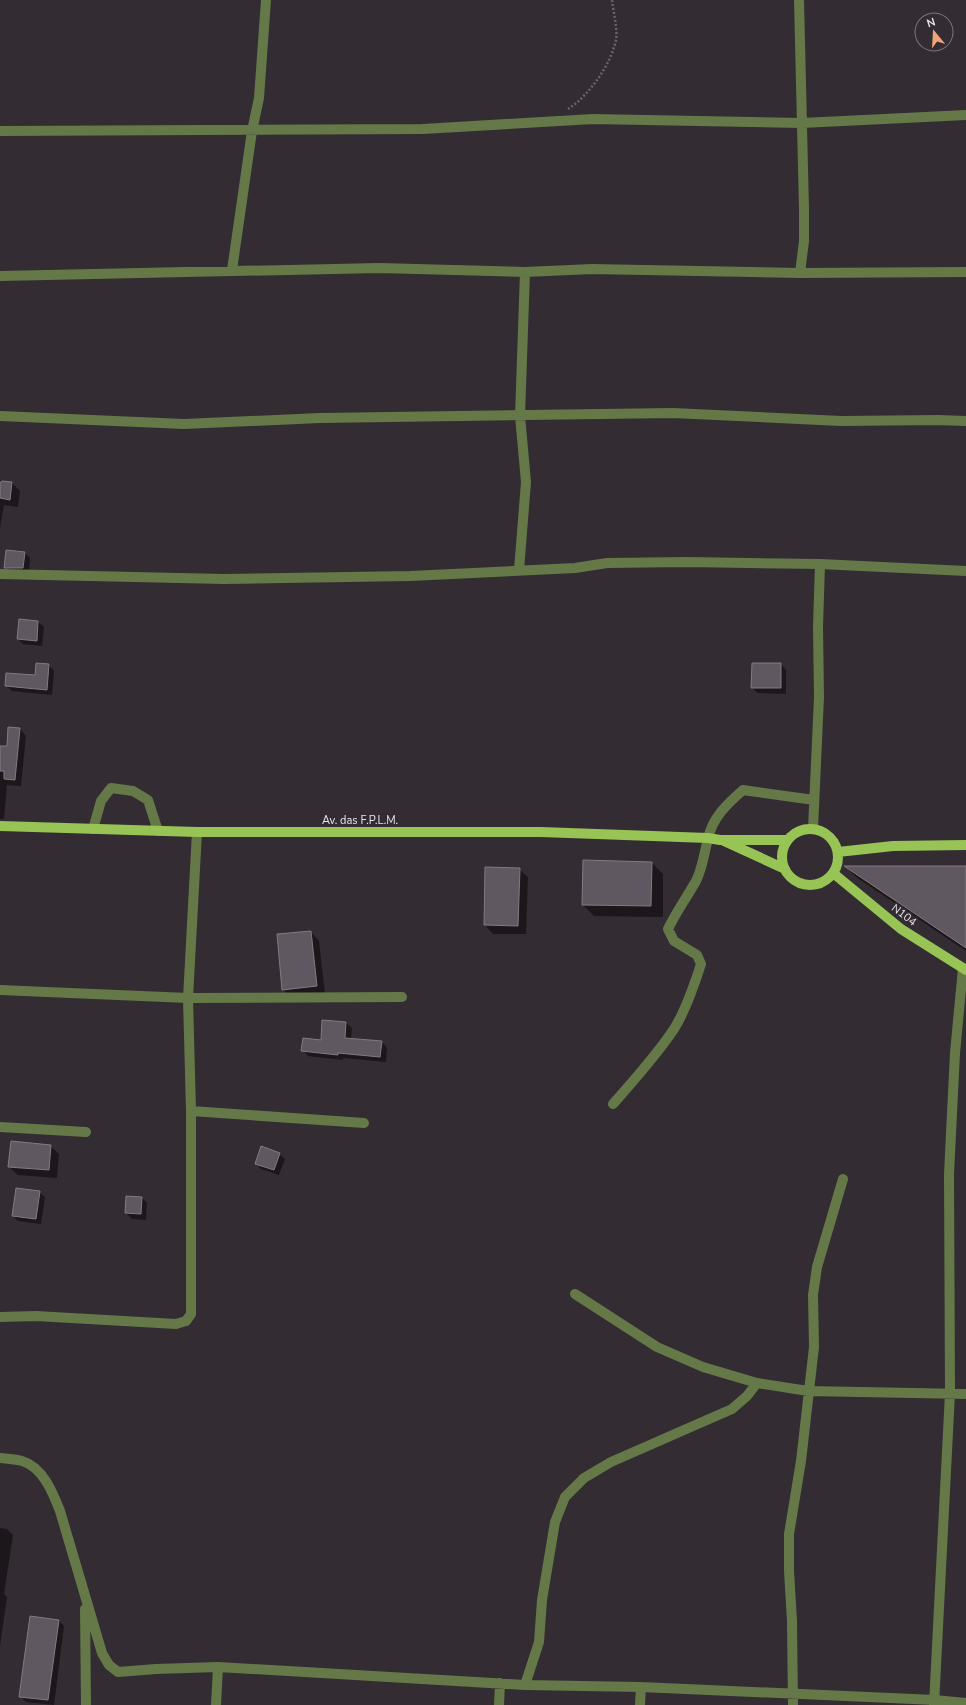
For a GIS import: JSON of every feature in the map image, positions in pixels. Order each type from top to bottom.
[{"type":"main road","name":"Av. das F.P.L.M.","points":[[0,826],[197,832],[541,832],[708,838],[720,840],[788,840]]},
{"type":"main road","points":[[813,829],[820,830],[832,839],[838,852],[838,859],[833,873],[822,882],[808,884],[795,880],[785,869],[782,854],[788,840],[799,831],[813,829]]},
{"type":"main road","name":"Av. das F.P.L.M.","points":[[720,840],[785,869]]},
{"type":"main road","points":[[838,852],[892,846],[966,845]]},
{"type":"main road","name":"N104","points":[[833,873],[901,929],[965,969]]},
{"type":"street","points":[[232,270],[252,131],[259,98],[266,0]]},
{"type":"street","points":[[799,0],[804,241],[800,273]]},
{"type":"street","points":[[0,131],[423,129],[593,119],[802,123],[966,115]]},
{"type":"street","points":[[0,276],[379,268],[525,272],[592,269],[800,273],[966,272]]},
{"type":"street","points":[[519,570],[526,482],[520,416],[525,272]]},
{"type":"street","points":[[0,416],[184,424],[320,418],[673,413],[841,421],[966,421]]},
{"type":"street","points":[[0,574],[224,579],[410,576],[638,562],[820,564],[966,570]]},
{"type":"street","points":[[813,829],[819,696],[818,627],[820,564]]},
{"type":"street","points":[[93,829],[101,801],[111,788],[133,791],[148,800],[158,831]]},
{"type":"street","points":[[613,1104],[648,1065],[674,1028],[694,986],[701,964],[697,955],[674,941],[668,929],[696,880],[704,858],[713,822],[724,807],[743,790],[814,800]]},
{"type":"street","points":[[0,1317],[36,1316],[176,1324],[186,1321],[191,1314],[191,1111],[188,998],[197,832]]},
{"type":"street","points":[[934,1702],[950,1393],[949,1174],[955,1053],[965,969]]},
{"type":"street","points":[[0,990],[188,998],[402,997]]},
{"type":"street","points":[[191,1111],[364,1123]]},
{"type":"street","points":[[0,1128],[86,1132]]},
{"type":"street","points":[[793,1705],[794,1693],[788,1571],[789,1534],[801,1461],[814,1347],[813,1295],[817,1267],[843,1178]]},
{"type":"street","points":[[575,1294],[657,1347],[703,1368],[757,1383],[808,1391],[966,1394]]},
{"type":"street","points":[[525,1685],[538,1642],[542,1600],[555,1522],[565,1497],[584,1478],[611,1462],[732,1409],[747,1396],[757,1383]]},
{"type":"street","points":[[0,1458],[23,1461],[38,1471],[52,1490],[60,1511],[102,1653],[109,1665],[118,1672],[218,1667],[500,1684],[641,1687],[794,1693],[966,1703]]},
{"type":"street","points":[[85,1594],[86,1705]]},
{"type":"street","points":[[216,1705],[218,1667]]},
{"type":"street","points":[[499,1705],[500,1684]]},
{"type":"street","points":[[640,1705],[641,1687]]},
{"type":"path","points":[[566,110],[579,102],[604,69],[617,39],[612,0]]},
{"type":"building","points":[[2,481],[12,482],[10,500],[0,498],[0,483]]},
{"type":"building","points":[[6,550],[25,552],[23,568],[4,568]]},
{"type":"building","points":[[19,619],[38,621],[37,641],[17,639]]},
{"type":"building","points":[[36,663],[49,664],[47,690],[5,686],[6,673],[35,675]]},
{"type":"building","points":[[752,663],[781,663],[781,688],[751,688]]},
{"type":"building","points":[[8,727],[20,728],[15,780],[4,779],[4,771],[0,771],[0,746],[7,746]]},
{"type":"building","points":[[583,860],[652,862],[651,906],[582,905]]},
{"type":"building","points":[[844,866],[966,866],[966,948]]},
{"type":"building","points":[[485,867],[520,868],[518,926],[484,925]]},
{"type":"building","points":[[311,931],[317,986],[282,990],[277,934]]},
{"type":"building","points":[[322,1020],[346,1022],[345,1038],[382,1041],[380,1057],[301,1051],[303,1038],[321,1040]]},
{"type":"building","points":[[11,1141],[51,1145],[49,1170],[8,1167]]},
{"type":"building","points":[[261,1146],[280,1153],[274,1170],[255,1164]]},
{"type":"building","points":[[16,1188],[40,1191],[36,1219],[12,1216]]},
{"type":"building","points":[[126,1196],[142,1197],[141,1214],[125,1213]]},
{"type":"building","points":[[30,1616],[59,1620],[48,1700],[19,1697]]}]
